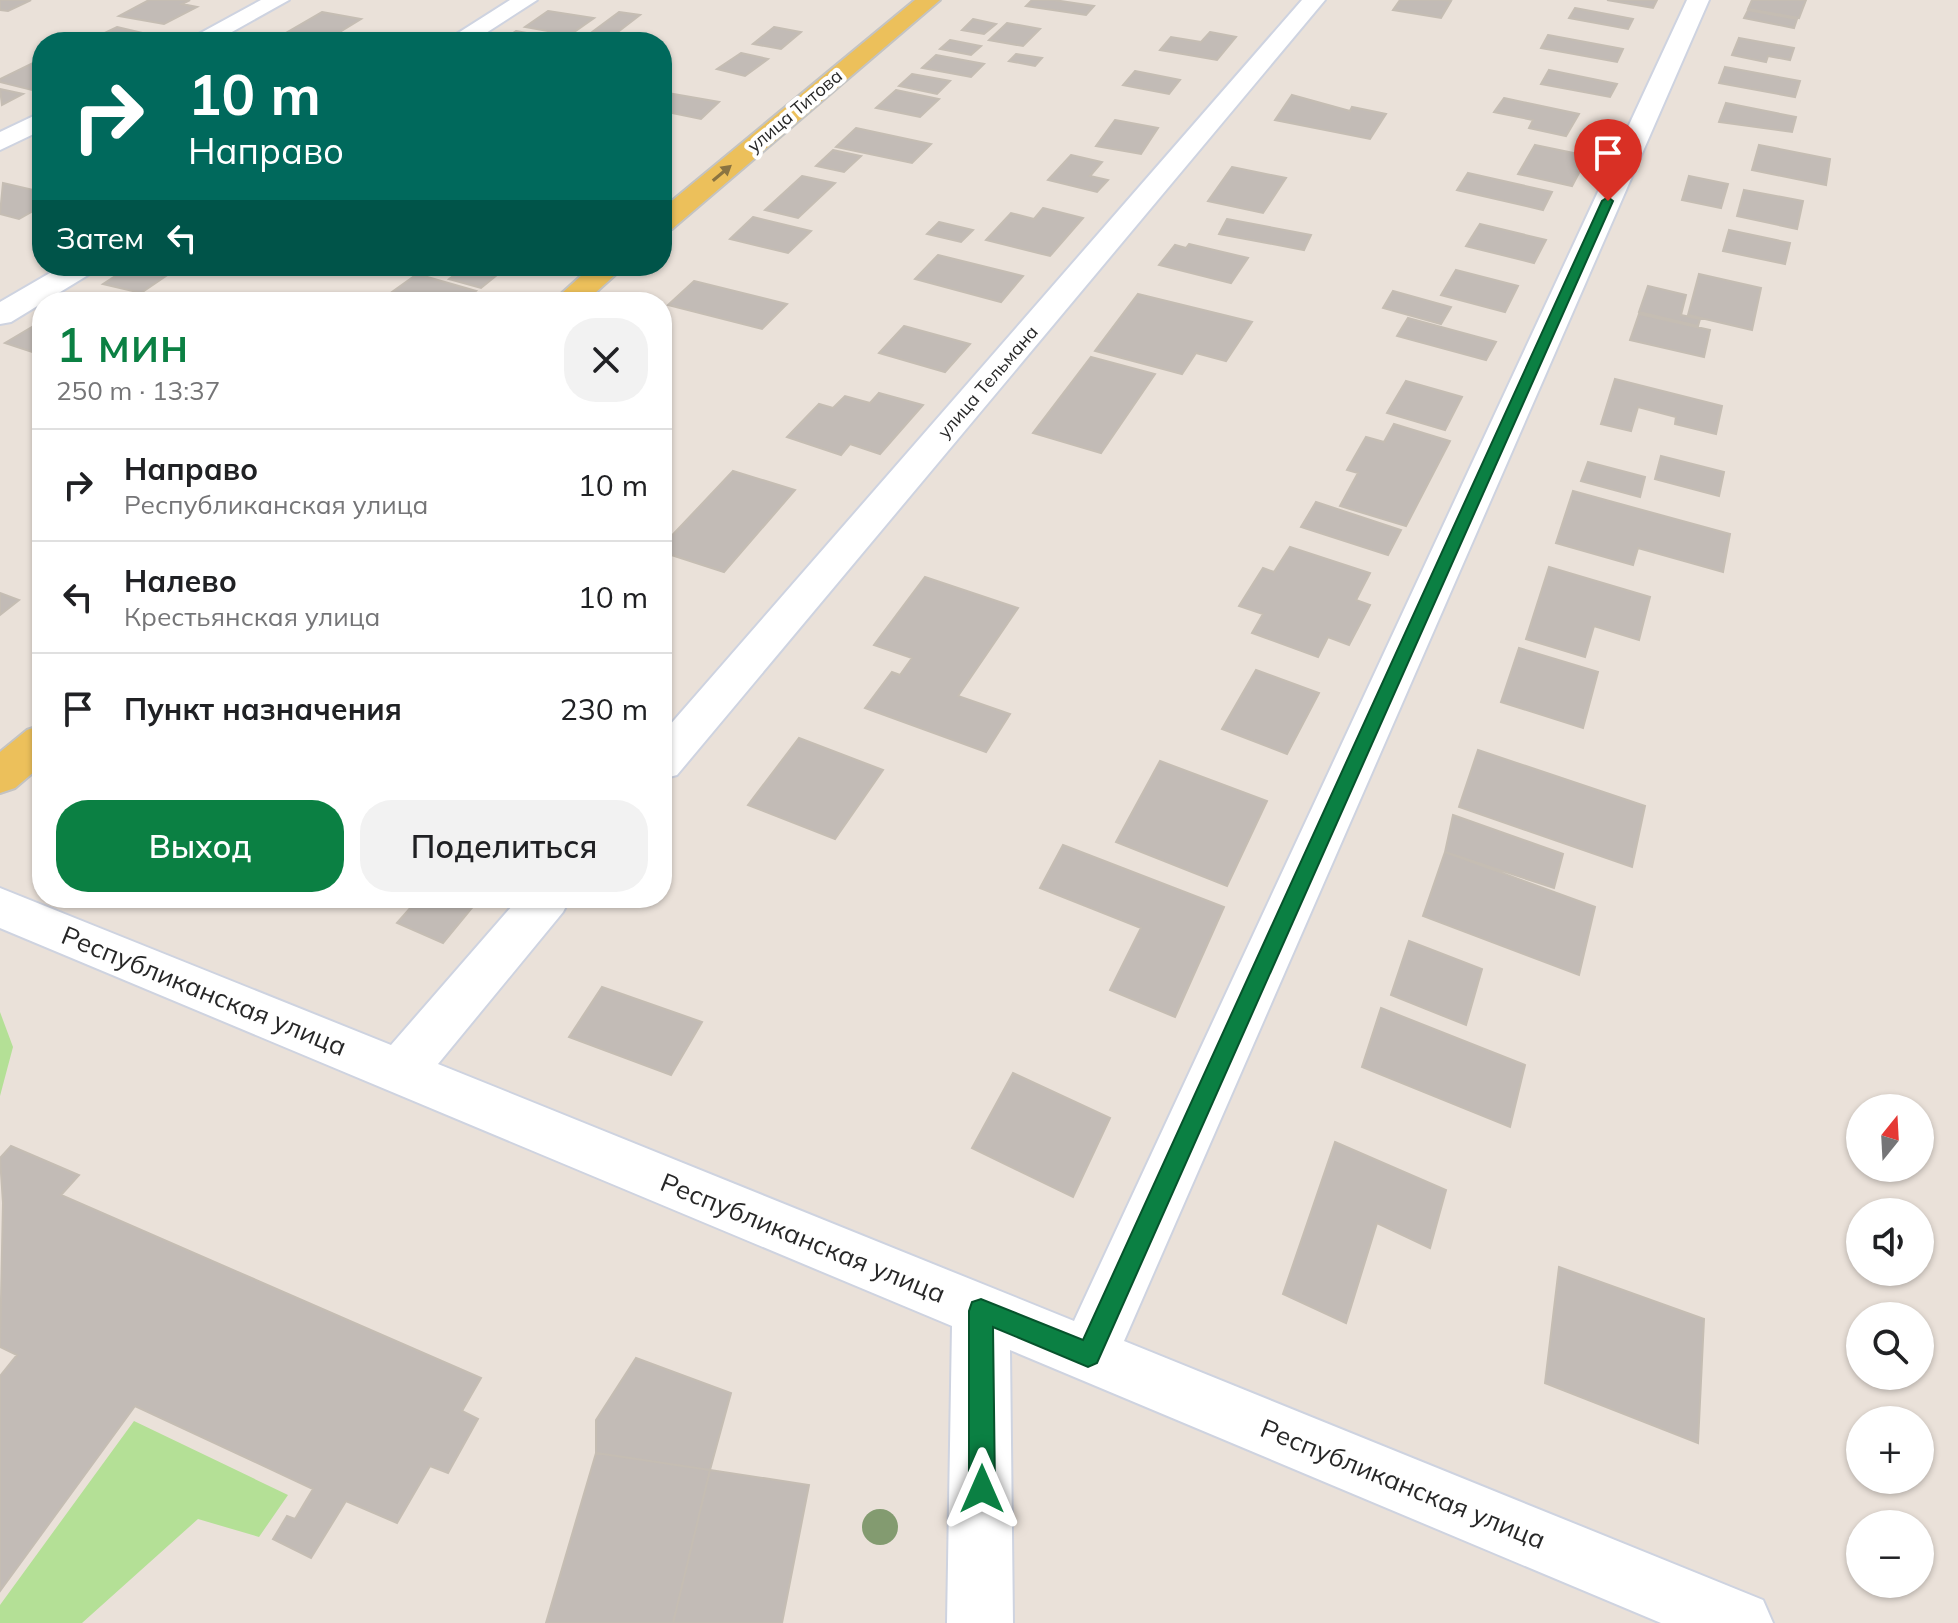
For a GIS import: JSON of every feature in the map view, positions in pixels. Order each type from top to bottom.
[{"type":"main road","name":"улица Титова","points":[[672,215],[929,0]]},
{"type":"main road","points":[[579,292],[598,276]]},
{"type":"main road","points":[[0,776],[32,749]]},
{"type":"street","points":[[216,32],[278,0]]},
{"type":"street","points":[[473,32],[526,0]]},
{"type":"street","name":"улица Тельмана","points":[[672,751],[1314,0]]},
{"type":"street","points":[[1088,1355],[1698,0]]},
{"type":"street","points":[[0,142],[32,125]]},
{"type":"street","points":[[39,292],[66,276]]},
{"type":"street","points":[[0,315],[32,296]]},
{"type":"street","name":"Республиканская улица","points":[[0,907],[1740,1623]]},
{"type":"street","points":[[399,1072],[538,908]]},
{"type":"street","points":[[980,1623],[981,1311]]},
{"type":"green space","points":[[0,1012],[13,1047],[0,1096]]},
{"type":"green space","points":[[134,1421],[288,1495],[259,1537],[198,1519],[82,1623],[0,1623],[0,1605]]},
{"type":"building","points":[[0,0],[31,0],[8,11],[0,10]]},
{"type":"building","points":[[149,0],[190,0],[182,4],[197,7],[164,24],[119,16]]},
{"type":"building","points":[[1032,0],[1094,6],[1086,15],[1026,6]]},
{"type":"building","points":[[1400,0],[1451,1],[1441,18],[1393,10]]},
{"type":"building","points":[[1607,0],[1657,0],[1653,8]]},
{"type":"building","points":[[1752,0],[1806,0],[1799,18],[1748,9]]},
{"type":"building","points":[[1575,8],[1633,19],[1628,29],[1569,18]]},
{"type":"building","points":[[1748,10],[1797,19],[1794,28],[1744,18]]},
{"type":"building","points":[[548,11],[594,18],[574,32],[525,27]]},
{"type":"building","points":[[322,12],[361,19],[340,32],[288,32]]},
{"type":"building","points":[[619,12],[640,15],[618,32],[592,32]]},
{"type":"building","points":[[973,19],[996,24],[984,34],[962,30]]},
{"type":"building","points":[[1007,23],[1040,29],[1023,46],[989,40]]},
{"type":"building","points":[[117,27],[139,32],[107,32]]},
{"type":"building","points":[[774,27],[801,32],[781,49],[753,44]]},
{"type":"building","points":[[1210,32],[1236,37],[1217,60],[1160,50],[1171,37],[1201,42]]},
{"type":"building","points":[[1548,35],[1623,49],[1617,62],[1541,48]]},
{"type":"building","points":[[1739,38],[1794,48],[1790,60],[1768,56],[1766,62],[1732,55]]},
{"type":"building","points":[[950,40],[981,46],[971,55],[940,49]]},
{"type":"building","points":[[741,53],[768,59],[745,76],[717,69]]},
{"type":"building","points":[[1016,54],[1042,58],[1035,66],[1009,61]]},
{"type":"building","points":[[936,55],[984,64],[971,77],[922,68]]},
{"type":"building","points":[[32,63],[32,90],[0,82],[0,79]]},
{"type":"building","points":[[1725,67],[1800,81],[1795,97],[1719,83]]},
{"type":"building","points":[[1549,70],[1617,84],[1610,97],[1541,84]]},
{"type":"building","points":[[1135,71],[1180,80],[1169,94],[1123,85]]},
{"type":"building","points":[[912,74],[950,81],[937,94],[899,86]]},
{"type":"building","points":[[0,89],[23,94],[2,105]]},
{"type":"building","points":[[896,90],[939,99],[920,117],[876,108]]},
{"type":"building","points":[[672,94],[719,102],[701,119],[672,113]]},
{"type":"building","points":[[1292,95],[1350,111],[1352,107],[1386,114],[1370,139],[1275,120]]},
{"type":"building","points":[[1504,98],[1579,114],[1566,136],[1529,128],[1533,120],[1494,112]]},
{"type":"building","points":[[1726,103],[1796,117],[1792,132],[1719,122]]},
{"type":"building","points":[[1115,120],[1158,128],[1141,154],[1096,146]]},
{"type":"building","points":[[856,128],[931,144],[912,163],[836,147]]},
{"type":"building","points":[[1535,145],[1588,156],[1572,186],[1518,174]]},
{"type":"building","points":[[1759,145],[1830,159],[1826,185],[1752,170]]},
{"type":"building","points":[[833,150],[861,156],[844,172],[816,166]]},
{"type":"building","points":[[1071,155],[1102,162],[1090,176],[1108,180],[1097,192],[1048,180]]},
{"type":"building","points":[[1232,167],[1286,178],[1263,213],[1208,201]]},
{"type":"building","points":[[1468,173],[1552,192],[1543,210],[1457,190]]},
{"type":"building","points":[[802,176],[835,183],[798,218],[765,210]]},
{"type":"building","points":[[1689,176],[1728,184],[1721,208],[1682,200]]},
{"type":"building","points":[[3,183],[32,190],[32,212],[19,219],[0,214]]},
{"type":"building","points":[[1744,190],[1803,201],[1797,229],[1737,216]]},
{"type":"building","points":[[1043,208],[1083,218],[1050,256],[986,240],[1011,213],[1034,219]]},
{"type":"building","points":[[753,217],[811,231],[788,253],[730,239]]},
{"type":"building","points":[[1227,219],[1311,235],[1304,250],[1219,234]]},
{"type":"building","points":[[939,222],[973,230],[961,242],[927,234]]},
{"type":"building","points":[[1480,224],[1546,240],[1534,263],[1466,246]]},
{"type":"building","points":[[1729,230],[1790,243],[1785,264],[1723,251]]},
{"type":"building","points":[[1189,244],[1248,258],[1231,283],[1159,265],[1175,245],[1186,248]]},
{"type":"building","points":[[938,255],[1023,276],[1001,302],[915,279]]},
{"type":"building","points":[[1456,270],[1518,286],[1505,312],[1441,295]]},
{"type":"building","points":[[1699,274],[1761,288],[1752,330],[1688,315]]},
{"type":"building","points":[[115,276],[166,276],[142,292],[103,284]]},
{"type":"building","points":[[414,276],[476,291],[475,292],[392,292]]},
{"type":"building","points":[[453,276],[496,276],[481,288],[449,279]]},
{"type":"building","points":[[694,281],[787,304],[762,329],[672,306],[672,301]]},
{"type":"building","points":[[1648,286],[1686,295],[1681,315],[1700,319],[1698,326],[1639,312]]},
{"type":"building","points":[[1393,291],[1451,307],[1441,324],[1383,308]]},
{"type":"building","points":[[1138,294],[1252,322],[1226,361],[1196,353],[1182,374],[1095,351]]},
{"type":"building","points":[[1639,314],[1710,330],[1704,357],[1630,340]]},
{"type":"building","points":[[1408,318],[1496,342],[1486,360],[1397,336]]},
{"type":"building","points":[[904,326],[970,344],[945,372],[879,353]]},
{"type":"building","points":[[32,327],[32,352],[5,343]]},
{"type":"building","points":[[1091,357],[1155,374],[1101,453],[1033,433]]},
{"type":"building","points":[[1615,379],[1722,406],[1716,434],[1675,424],[1676,417],[1638,407],[1631,431],[1601,424]]},
{"type":"building","points":[[1406,381],[1462,397],[1445,430],[1387,413]]},
{"type":"building","points":[[879,393],[923,405],[880,454],[850,444],[841,455],[787,437],[819,404],[833,408],[845,396],[870,403]]},
{"type":"building","points":[[1394,424],[1450,441],[1406,526],[1340,506],[1358,473],[1347,470],[1366,437],[1384,442]]},
{"type":"building","points":[[1661,456],[1724,472],[1719,496],[1655,479]]},
{"type":"building","points":[[1588,462],[1645,477],[1640,497],[1581,481]]},
{"type":"building","points":[[733,471],[795,490],[724,572],[672,555],[672,535]]},
{"type":"building","points":[[1573,491],[1730,534],[1723,572],[1638,548],[1633,565],[1556,543]]},
{"type":"building","points":[[1316,502],[1401,530],[1388,555],[1301,527]]},
{"type":"building","points":[[1290,547],[1370,573],[1356,600],[1370,605],[1349,645],[1328,637],[1318,657],[1252,633],[1263,614],[1239,606],[1263,568],[1274,572]]},
{"type":"building","points":[[1549,567],[1650,597],[1639,640],[1594,626],[1585,657],[1526,639]]},
{"type":"building","points":[[925,577],[1018,608],[958,696],[1010,714],[986,752],[865,708],[892,672],[900,675],[912,658],[874,645]]},
{"type":"building","points":[[0,593],[19,600],[0,615]]},
{"type":"building","points":[[1519,648],[1598,672],[1583,728],[1501,702]]},
{"type":"building","points":[[1256,670],[1319,693],[1287,754],[1222,729]]},
{"type":"building","points":[[799,738],[883,770],[835,839],[748,805]]},
{"type":"building","points":[[1478,750],[1645,806],[1632,867],[1459,807]]},
{"type":"building","points":[[1160,761],[1267,801],[1227,886],[1116,842]]},
{"type":"building","points":[[1453,815],[1563,854],[1554,888],[1445,852]]},
{"type":"building","points":[[1063,845],[1224,907],[1175,1017],[1110,990],[1141,928],[1040,888]]},
{"type":"building","points":[[1445,852],[1595,907],[1579,975],[1423,916]]},
{"type":"building","points":[[410,908],[472,908],[443,943],[397,923]]},
{"type":"building","points":[[1409,941],[1482,969],[1466,1025],[1391,995]]},
{"type":"building","points":[[602,987],[702,1022],[671,1075],[569,1037]]},
{"type":"building","points":[[1381,1008],[1525,1065],[1510,1127],[1362,1067]]},
{"type":"building","points":[[1013,1073],[1110,1118],[1073,1197],[972,1148]]},
{"type":"building","points":[[1335,1142],[1446,1190],[1430,1248],[1377,1223],[1346,1323],[1283,1294]]},
{"type":"building","points":[[11,1146],[79,1175],[61,1195],[481,1378],[462,1411],[478,1419],[448,1473],[430,1466],[397,1523],[346,1501],[311,1558],[273,1539],[287,1516],[295,1519],[313,1489],[135,1406],[0,1591],[0,1376],[17,1355],[0,1347],[3,1203],[0,1158]]},
{"type":"building","points":[[1559,1267],[1704,1319],[1698,1443],[1545,1383]]},
{"type":"building","points":[[636,1358],[731,1393],[710,1470],[596,1453],[596,1420]]},
{"type":"building","points":[[596,1453],[710,1470],[673,1623],[546,1623]]},
{"type":"building","points":[[710,1470],[809,1485],[782,1623],[673,1623]]},
{"type":"route","points":[[982,1489],[981,1311],[1088,1355],[1608,201]]}]
